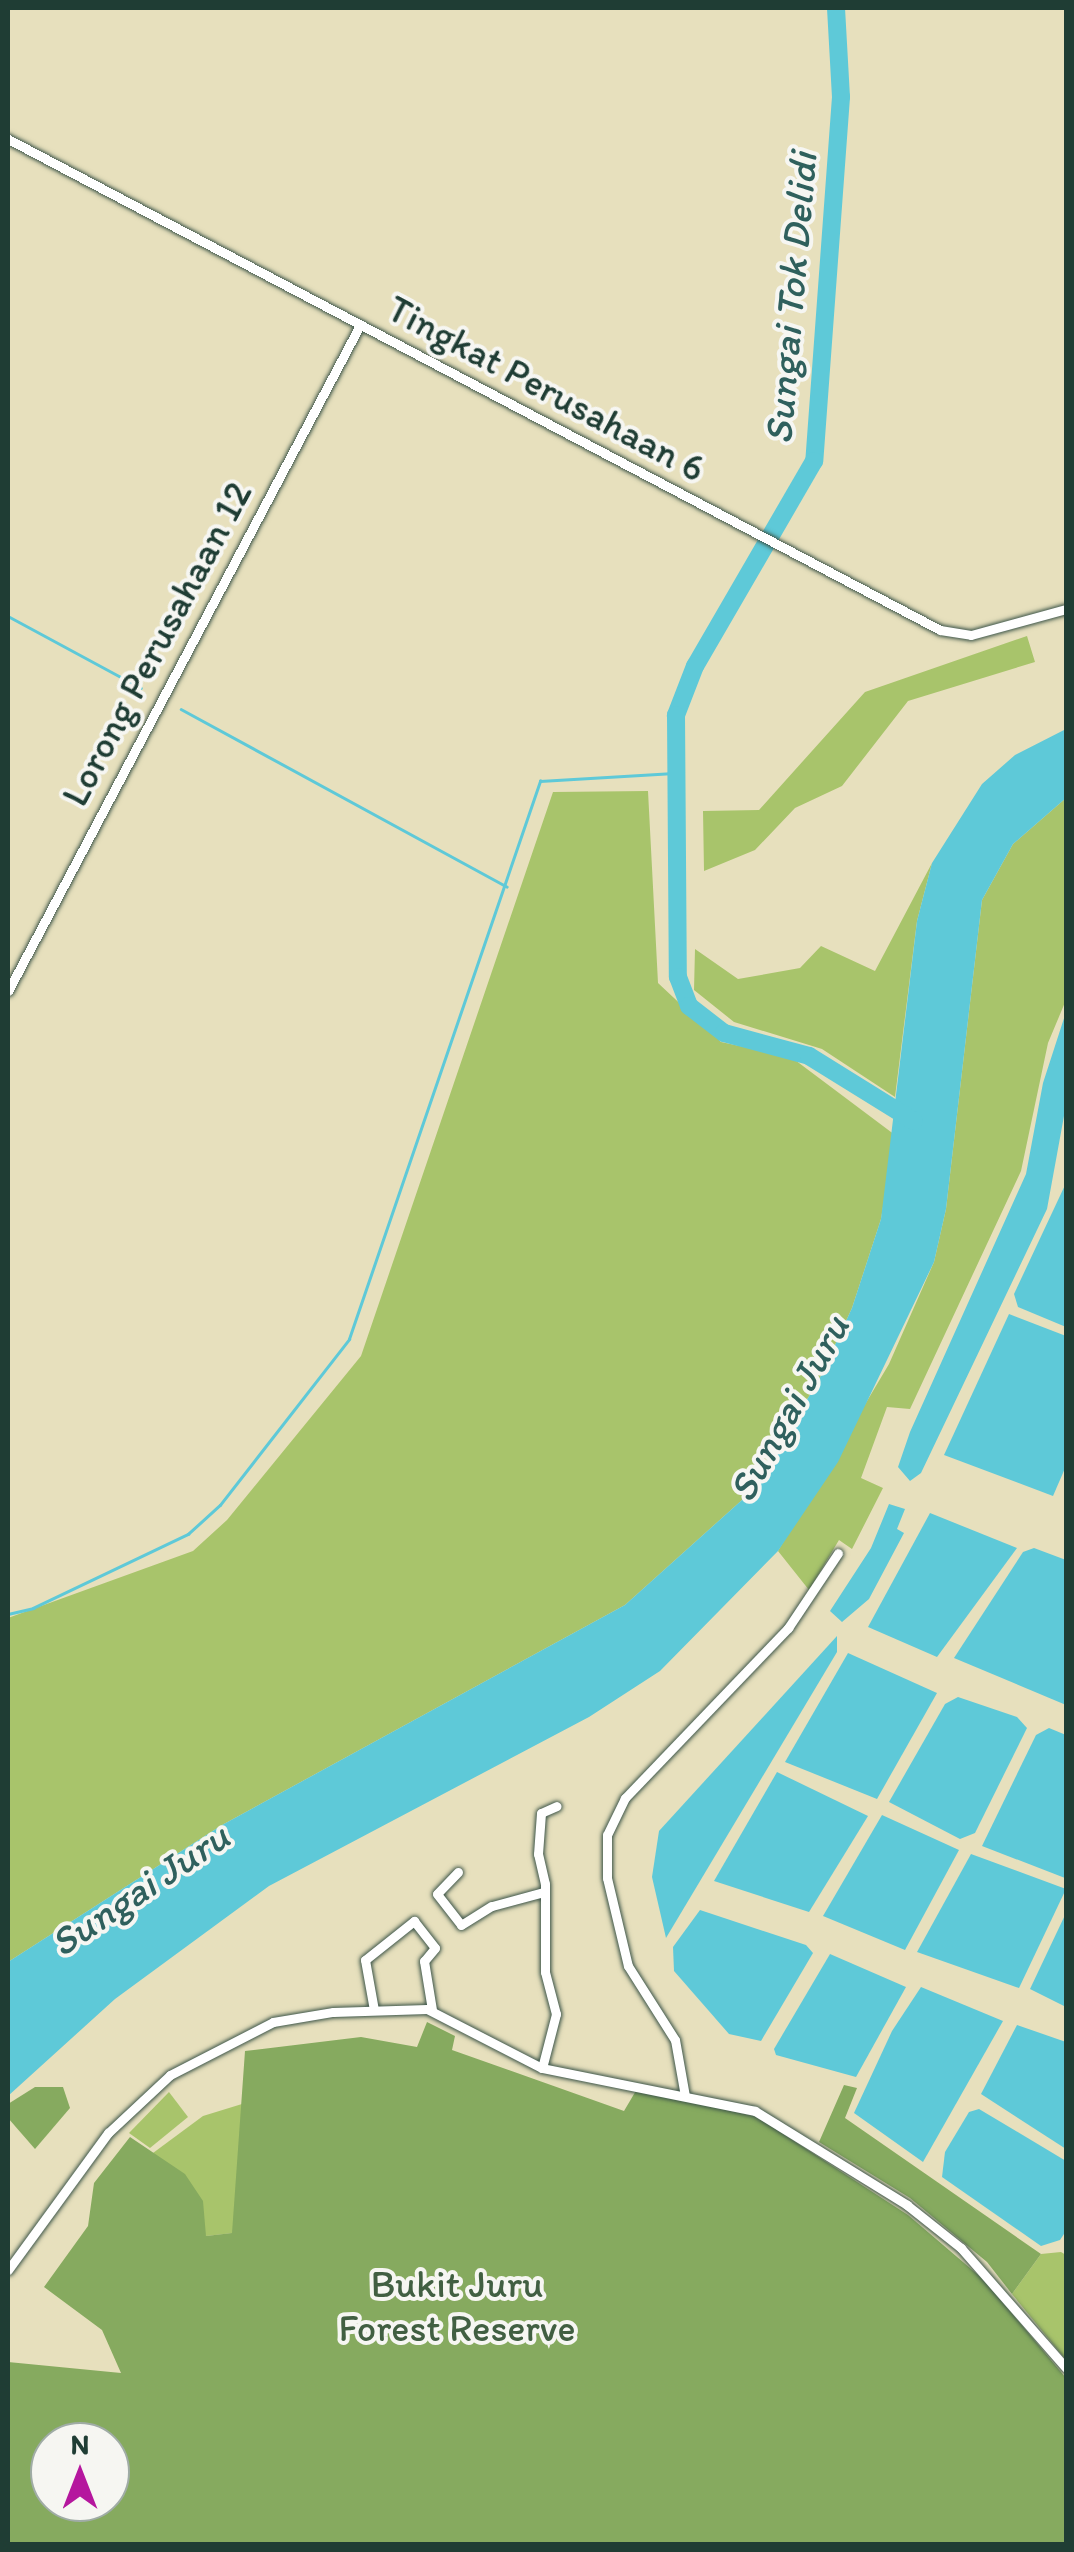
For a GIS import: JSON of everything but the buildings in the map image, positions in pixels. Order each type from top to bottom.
[{"type":"street","name":"Tingkat Perusahaan 6","points":[[8,139],[954,634],[986,632],[1066,608]]},
{"type":"street","name":"Lorong Perusahaan 12","points":[[8,992],[360,325]]},
{"type":"street","points":[[686,2096],[675,2040],[628,1966],[607,1878],[608,1834],[625,1798],[788,1628],[838,1553]]},
{"type":"street","points":[[542,2068],[556,2014],[545,1972],[541,1813],[557,1806]]},
{"type":"street","points":[[458,1872],[437,1894],[461,1925],[492,1906],[544,1892]]},
{"type":"street","points":[[374,2010],[366,1960],[414,1921],[435,1948],[424,1960],[432,2010]]},
{"type":"street","points":[[8,2270],[108,2133],[170,2075],[273,2022],[374,2010],[432,2010],[542,2068],[756,2112],[907,2204],[984,2267],[1066,2368]]},
{"type":"green space","points":[[1027,636],[1035,662],[908,701],[842,786],[795,808],[755,850],[704,871],[703,811],[759,810],[865,692]]},
{"type":"green space","points":[[648,791],[658,983],[721,1042],[791,1057],[895,1135],[881,1219],[852,1308],[817,1384],[742,1500],[625,1605],[222,1825],[8,1962],[8,1618],[193,1551],[227,1520],[361,1356],[553,792]]},
{"type":"green space","points":[[1066,798],[1066,1000],[1048,1043],[1021,1171],[910,1409],[887,1407],[861,1478],[883,1488],[852,1549],[839,1540],[809,1590],[778,1551],[889,1364],[934,1262],[946,1209],[982,900],[1013,844]]},
{"type":"green space","points":[[932,863],[917,921],[895,1097],[822,1049],[734,1022],[694,990],[695,949],[738,979],[800,968],[821,946],[875,971]]},
{"type":"green space","name":"Bukit Juru Forest Reserve","points":[[427,2022],[455,2036],[452,2050],[624,2111],[637,2089],[757,2117],[908,2215],[984,2280],[1066,2378],[1066,2544],[8,2544],[8,2362],[121,2373],[102,2330],[44,2287],[88,2226],[94,2183],[130,2137],[185,2174],[203,2201],[206,2236],[232,2233],[245,2051],[361,2037],[417,2047]]},
{"type":"green space","points":[[844,2085],[857,2088],[845,2118],[1041,2254],[1012,2294],[987,2262],[910,2198],[819,2142]]},
{"type":"green space","points":[[35,2087],[63,2087],[70,2108],[35,2149],[8,2118],[8,2104]]},
{"type":"green space","points":[[169,2092],[188,2117],[150,2148],[129,2133]]},
{"type":"green space","points":[[242,2104],[233,2233],[206,2236],[153,2153],[203,2116]]},
{"type":"green space","points":[[1041,2254],[1066,2255],[1066,2360],[1012,2294]]},
{"type":"water","name":"Sungai Juru","points":[[1066,729],[1066,798],[1013,844],[982,900],[946,1209],[934,1262],[838,1462],[778,1551],[660,1671],[589,1717],[269,1886],[115,1999],[8,2096],[8,1962],[222,1825],[625,1605],[742,1500],[817,1384],[852,1308],[881,1219],[917,921],[932,863],[982,784],[1015,755]]},
{"type":"water","points":[[1066,1012],[1066,1105],[1047,1209],[921,1473],[910,1481],[898,1467],[910,1432],[1026,1174],[1043,1083]]},
{"type":"water","points":[[1066,1183],[1066,1327],[1018,1307],[1014,1294]]},
{"type":"water","points":[[1009,1314],[1066,1336],[1066,1466],[1053,1496],[944,1455]]},
{"type":"water","points":[[889,1504],[905,1509],[897,1529],[904,1533],[869,1599],[842,1622],[830,1611],[871,1548]]},
{"type":"water","points":[[930,1513],[1017,1548],[937,1657],[868,1627]]},
{"type":"water","points":[[1034,1548],[1066,1560],[1066,1705],[954,1658],[1023,1552]]},
{"type":"water","points":[[837,1636],[837,1652],[666,1938],[652,1877],[659,1831]]},
{"type":"water","points":[[848,1653],[937,1693],[877,1799],[785,1762]]},
{"type":"water","points":[[958,1697],[1017,1717],[1027,1728],[975,1833],[960,1839],[889,1802],[945,1704]]},
{"type":"water","points":[[1049,1728],[1066,1735],[1065,1878],[982,1846],[1036,1735]]},
{"type":"water","points":[[777,1772],[868,1816],[809,1912],[714,1881]]},
{"type":"water","points":[[882,1815],[959,1850],[905,1950],[823,1916]]},
{"type":"water","points":[[971,1854],[1066,1889],[1019,1988],[917,1952]]},
{"type":"water","points":[[700,1910],[806,1945],[813,1953],[761,2041],[729,2034],[674,1971],[673,1947]]},
{"type":"water","points":[[1066,1913],[1066,2007],[1030,1989]]},
{"type":"water","points":[[830,1954],[906,1987],[856,2077],[776,2055],[774,2049]]},
{"type":"water","points":[[921,1987],[1003,2021],[923,2162],[854,2113],[892,2031]]},
{"type":"water","points":[[1017,2025],[1066,2042],[1066,2149],[981,2094]]},
{"type":"water","points":[[979,2109],[1066,2161],[1066,2231],[1060,2240],[1041,2246],[942,2177],[945,2152],[969,2112]]},
{"type":"waterway","name":"Sungai Tok Delidi","points":[[836,8],[841,97],[814,461],[695,666],[676,715],[678,977],[689,1006],[724,1033],[809,1056],[914,1121]]},
{"type":"waterway","points":[[8,616],[141,688]]},
{"type":"waterway","points":[[181,709],[507,887]]},
{"type":"waterway","points":[[8,1614],[33,1608],[188,1534],[220,1505],[349,1339],[540,781],[674,773]]}]
